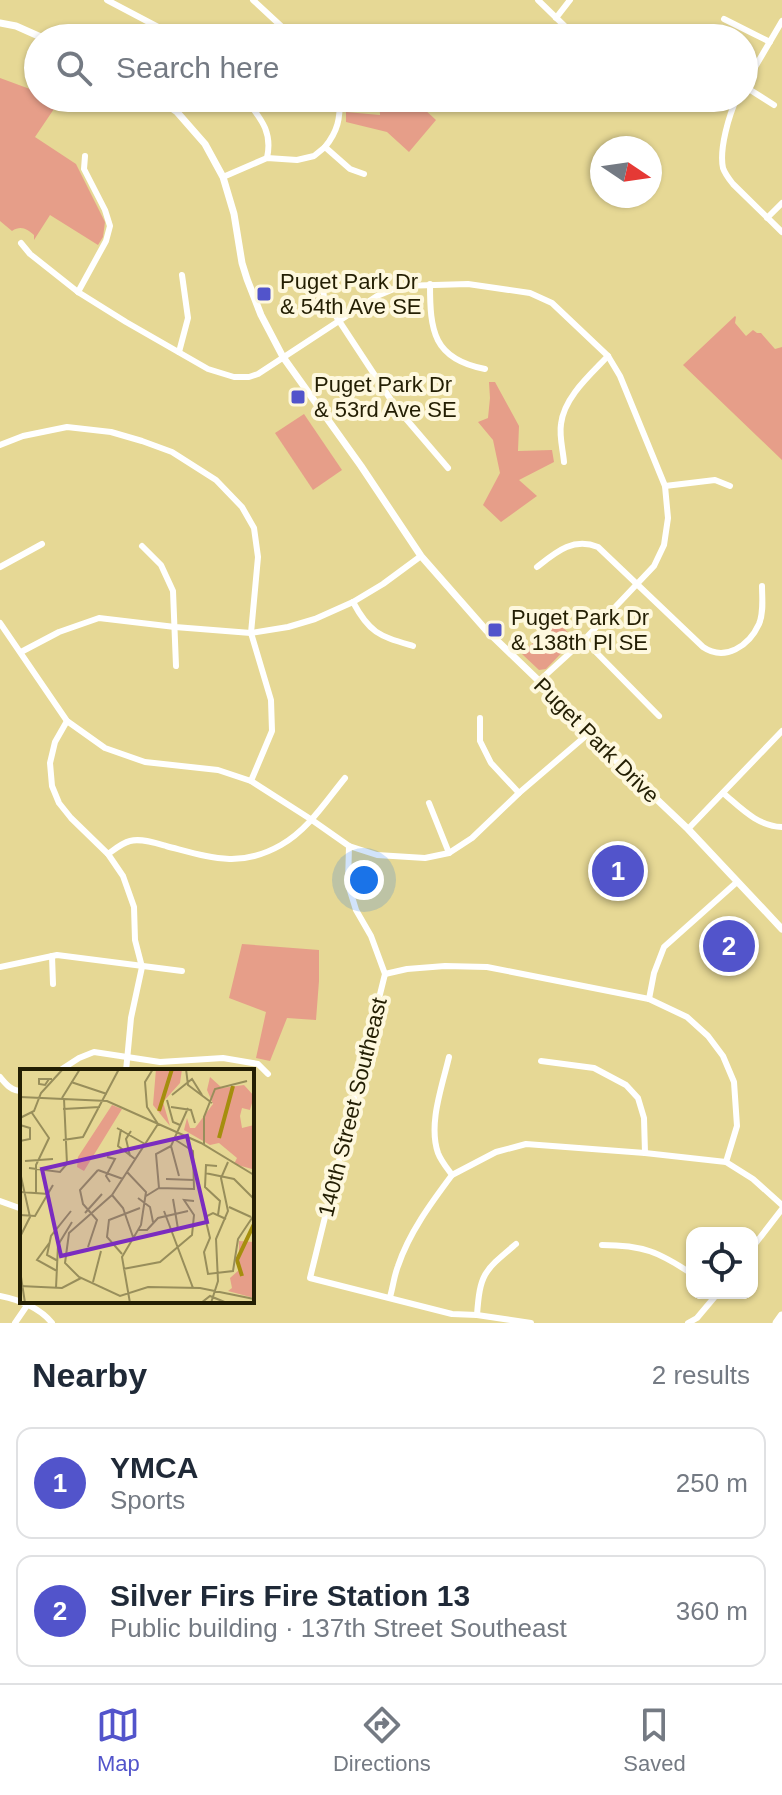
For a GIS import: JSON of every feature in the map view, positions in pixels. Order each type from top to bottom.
[{"type":"main road","points":[[777,1323],[782,1316]]},
{"type":"street","points":[[107,0],[152,24]]},
{"type":"street","points":[[253,0],[279,24]]},
{"type":"street","points":[[538,0],[562,24]]},
{"type":"street","points":[[556,18],[570,0]]},
{"type":"street","points":[[724,19],[734,24]]},
{"type":"street","points":[[758,62],[782,21]]},
{"type":"street","points":[[0,23],[24,30]]},
{"type":"street","points":[[758,36],[770,42]]},
{"type":"street","points":[[758,95],[774,105]]},
{"type":"street","name":"Puget Park Drive","points":[[177,112],[205,144],[223,177],[247,279],[283,357],[421,556],[486,630],[588,734],[688,829],[782,929]]},
{"type":"street","points":[[255,112],[268,132],[267,158]]},
{"type":"street","points":[[223,177],[267,158],[297,160],[314,156],[335,135],[340,112]]},
{"type":"street","points":[[731,112],[722,155],[726,176],[782,232]]},
{"type":"street","points":[[325,147],[350,169],[364,174]]},
{"type":"street","points":[[78,292],[106,241],[110,226],[84,169],[85,156]]},
{"type":"street","points":[[767,218],[782,203]]},
{"type":"street","points":[[21,243],[30,254],[78,292],[208,369],[234,377],[258,374],[377,296],[401,286],[479,285],[530,293],[552,303],[608,356],[620,376],[665,486],[668,518],[664,545],[654,566],[584,640],[539,681]]},
{"type":"street","points":[[179,352],[188,318],[182,275]]},
{"type":"street","points":[[430,284],[430,318],[439,343],[452,359],[485,369]]},
{"type":"street","points":[[323,287],[324,298],[395,406],[448,468]]},
{"type":"street","points":[[564,462],[561,424],[568,403],[608,356]]},
{"type":"street","points":[[0,445],[23,436],[67,427],[111,432],[172,452],[216,480],[242,507],[254,528],[258,557],[251,633],[271,700],[272,731],[251,781]]},
{"type":"street","points":[[665,486],[715,480],[730,486]]},
{"type":"street","points":[[537,567],[569,545],[590,543],[598,547],[703,647],[712,653],[723,654],[737,650],[760,623],[762,586]]},
{"type":"street","points":[[0,567],[42,544]]},
{"type":"street","points":[[142,546],[161,565],[173,591],[176,666]]},
{"type":"street","points":[[21,652],[59,632],[99,618],[251,633],[288,627],[353,602],[421,556]]},
{"type":"street","points":[[353,602],[373,631],[413,646]]},
{"type":"street","points":[[0,623],[67,721],[105,748],[145,762],[218,770],[251,781],[349,846],[377,855],[425,858],[449,853],[472,838],[588,734]]},
{"type":"street","points":[[584,640],[659,716]]},
{"type":"street","points":[[480,718],[480,741],[491,763],[519,793]]},
{"type":"street","points":[[67,721],[55,742],[50,763],[52,786],[59,803],[108,854],[123,876],[134,907],[135,940],[142,967],[131,1018],[126,1069]]},
{"type":"street","points":[[688,829],[782,731]]},
{"type":"street","points":[[108,854],[132,840],[223,859],[244,860],[284,844],[312,820],[345,778]]},
{"type":"street","points":[[723,793],[762,823],[782,827]]},
{"type":"street","points":[[429,803],[449,853]]},
{"type":"street","name":"140th Street Southeast","points":[[349,846],[348,884],[356,910],[371,936],[385,974],[310,1278],[390,1297]]},
{"type":"street","points":[[649,999],[654,973],[664,947],[737,882]]},
{"type":"street","points":[[52,956],[53,984]]},
{"type":"street","points":[[0,967],[52,956],[182,971]]},
{"type":"street","points":[[385,974],[445,966],[487,967],[649,999],[687,1017],[708,1036],[723,1056],[734,1082],[737,1126],[726,1162]]},
{"type":"street","points":[[62,1069],[94,1052],[160,1062],[223,1058],[258,1064],[268,1074]]},
{"type":"street","points":[[449,1057],[434,1137],[439,1156],[452,1175]]},
{"type":"street","points":[[541,1061],[594,1068],[626,1085],[638,1098],[644,1118],[645,1153]]},
{"type":"street","points":[[0,1077],[8,1086],[20,1091]]},
{"type":"street","points":[[531,1323],[452,1314],[390,1297],[397,1267],[431,1202],[452,1175],[496,1152],[526,1144],[726,1162],[753,1179],[782,1207],[758,1240]]},
{"type":"street","points":[[0,1201],[20,1208]]},
{"type":"street","points":[[477,1315],[479,1286],[489,1266],[516,1244]]},
{"type":"street","points":[[602,1245],[624,1245],[654,1251],[686,1270]]},
{"type":"street","points":[[0,1296],[20,1302]]},
{"type":"street","points":[[688,1323],[697,1318],[713,1299]]},
{"type":"street","points":[[24,1303],[45,1314],[52,1323]]},
{"type":"street","points":[[15,1323],[28,1304]]},
{"type":"shaded area","points":[[0,78],[24,87],[24,112],[52,112],[35,137],[76,164],[105,222],[103,237],[98,245],[50,215],[34,240],[34,235],[26,230],[18,228],[12,231],[0,221]]},
{"type":"shaded area","points":[[346,112],[380,115],[380,112],[427,112],[436,120],[409,152],[387,132],[346,122]]},
{"type":"shaded area","points":[[735,316],[735,323],[746,336],[753,330],[761,333],[775,349],[782,347],[782,460],[683,365]]},
{"type":"shaded area","points":[[489,382],[495,382],[519,426],[518,451],[552,450],[554,462],[519,480],[537,496],[501,522],[483,505],[500,473],[493,440],[478,422],[488,418]]},
{"type":"shaded area","points":[[304,414],[342,470],[313,490],[275,433]]},
{"type":"shaded area","points":[[555,620],[575,639],[546,669],[539,670],[522,654]]},
{"type":"shaded area","points":[[242,944],[319,950],[316,1020],[287,1018],[270,1061],[256,1058],[266,1012],[229,998]]},
{"type":"place","name":"Puget Park Dr & 54th Ave SE","points":[[264,294]]},
{"type":"place","name":"Puget Park Dr & 53rd Ave SE","points":[[298,397]]},
{"type":"place","name":"Puget Park Dr & 138th Pl SE","points":[[495,630]]},
{"type":"place","name":"YMCA","points":[[618,871]]},
{"type":"place","name":"Silver Firs Fire Station 13","points":[[729,946]]}]
